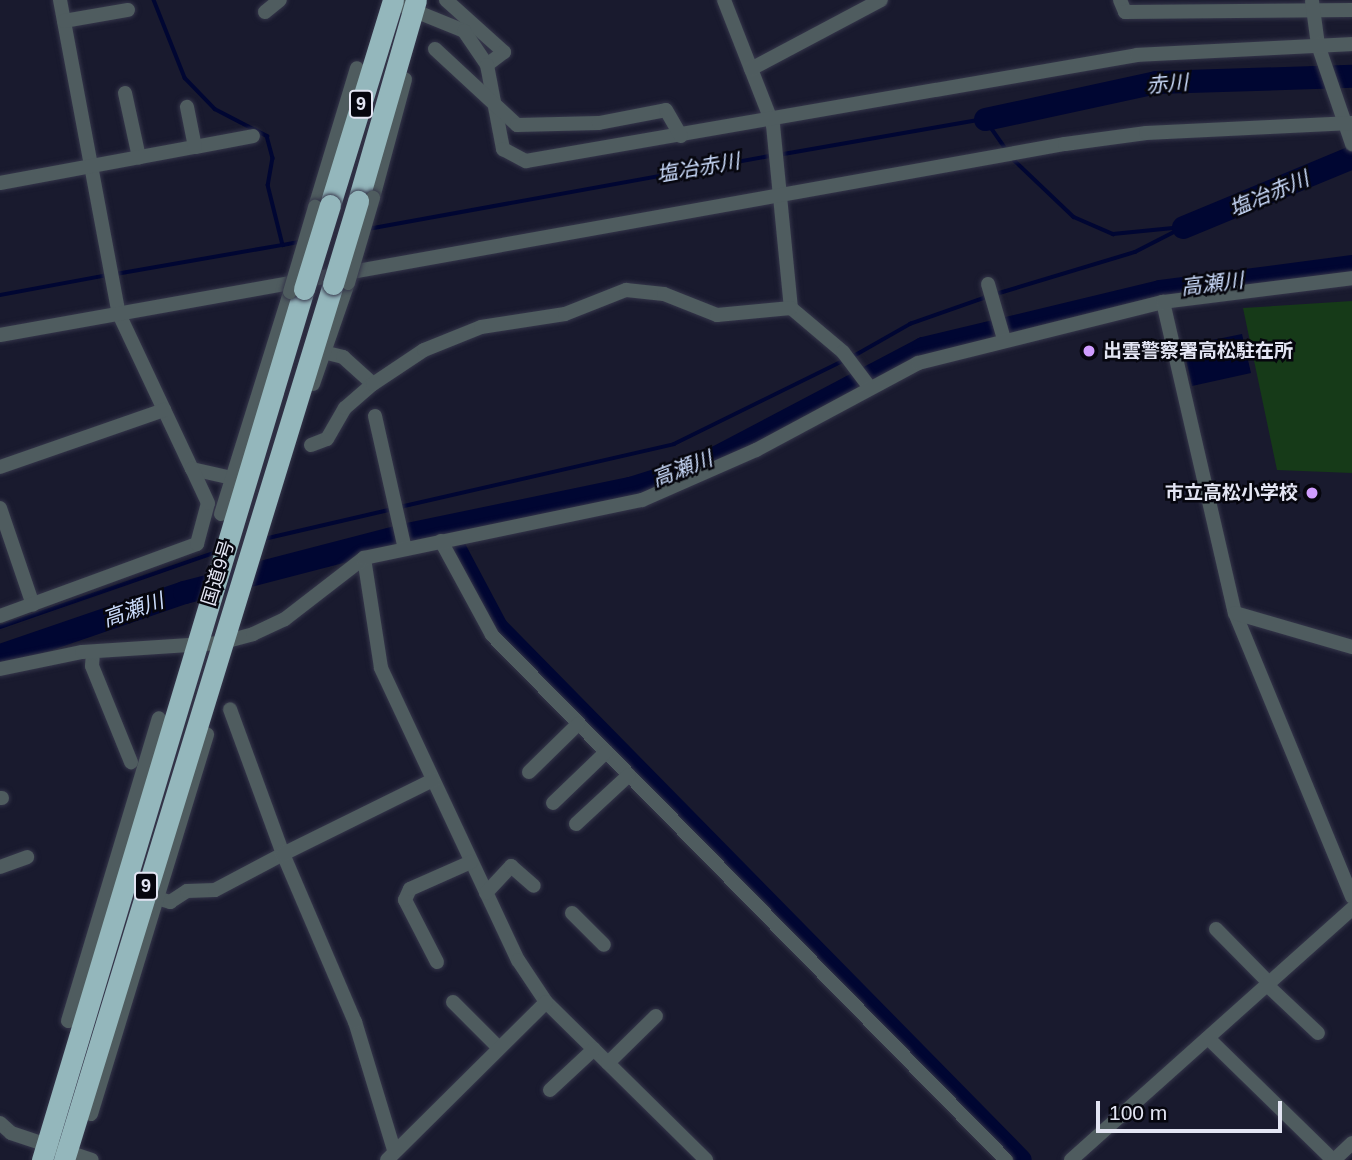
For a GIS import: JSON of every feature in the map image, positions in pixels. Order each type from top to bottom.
[{"type":"highway","name":"国道9号","points":[[55,1155],[75,1022],[152,794],[206,615],[231,516],[322,206],[351,136],[390,1]]},
{"type":"highway","name":"国道9号","points":[[55,1155],[112,1000],[255,530],[272,495],[340,283],[398,82],[415,4]]},
{"type":"street","points":[[0,616],[197,544],[208,503],[118,314],[60,0]]},
{"type":"street","points":[[265,12],[280,0]]},
{"type":"street","points":[[446,0],[504,52],[487,65]]},
{"type":"street","points":[[724,0],[771,120],[790,308],[843,352],[868,385]]},
{"type":"street","points":[[751,69],[881,0]]},
{"type":"street","points":[[1120,0],[1125,12],[1312,5],[1352,10]]},
{"type":"street","points":[[390,1],[415,4],[464,31],[487,65],[503,149],[526,161],[1137,55],[1320,50],[1352,44]]},
{"type":"street","points":[[1312,5],[1320,50],[1348,119],[1352,144]]},
{"type":"street","points":[[64,21],[128,10]]},
{"type":"street","points":[[435,49],[517,125],[536,128],[666,110],[681,136]]},
{"type":"street","points":[[322,206],[332,149],[357,68]]},
{"type":"street","points":[[366,199],[397,110],[398,82]]},
{"type":"street","points":[[125,93],[139,157]]},
{"type":"street","points":[[187,107],[195,147]]},
{"type":"street","points":[[0,335],[1146,133],[1348,119]]},
{"type":"street","points":[[0,183],[253,136]]},
{"type":"street","points":[[332,149],[351,136]]},
{"type":"street","points":[[0,669],[93,652],[220,643],[285,619],[365,558],[642,500],[756,450],[868,385],[918,363],[1004,339],[1163,302],[1352,278]]},
{"type":"street","points":[[272,495],[285,475],[323,352],[340,283]]},
{"type":"street","points":[[988,284],[1004,339]]},
{"type":"street","points":[[231,516],[231,482],[297,290]]},
{"type":"street","points":[[311,445],[327,439],[345,408],[373,384],[424,350],[481,327],[565,314],[626,290],[664,294],[717,315],[790,308]]},
{"type":"street","points":[[1163,302],[1235,613],[1352,897]]},
{"type":"street","points":[[323,352],[343,357],[373,384]]},
{"type":"street","points":[[0,467],[164,410]]},
{"type":"street","points":[[375,416],[405,549]]},
{"type":"street","points":[[192,469],[231,482]]},
{"type":"street","points":[[0,508],[33,605]]},
{"type":"street","points":[[441,541],[492,635],[1006,1160]]},
{"type":"street","points":[[365,558],[381,668],[486,893],[546,1002],[706,1160]]},
{"type":"street","points":[[1235,613],[1352,647]]},
{"type":"street","points":[[93,652],[92,666],[131,762]]},
{"type":"street","points":[[230,709],[283,854],[355,1022],[390,1155],[546,1002]]},
{"type":"street","points":[[75,1022],[75,999],[159,719]]},
{"type":"street","points":[[529,772],[578,724]]},
{"type":"street","points":[[91,1114],[207,734]]},
{"type":"street","points":[[553,803],[606,752]]},
{"type":"street","points":[[576,824],[629,775]]},
{"type":"street","points":[[157,898],[170,902],[187,891],[215,890],[433,780]]},
{"type":"street","points":[[131,813],[152,794]]},
{"type":"street","points":[[174,794],[180,821]]},
{"type":"street","points":[[0,867],[27,857]]},
{"type":"street","points":[[438,962],[405,900],[410,889],[471,862]]},
{"type":"street","points":[[486,893],[511,866],[534,886]]},
{"type":"street","points":[[1071,1160],[1352,909]]},
{"type":"street","points":[[572,913],[604,946]]},
{"type":"street","points":[[1216,929],[1318,1033]]},
{"type":"street","points":[[112,1000],[130,985]]},
{"type":"street","points":[[453,1002],[499,1048]]},
{"type":"street","points":[[608,1063],[656,1016]]},
{"type":"street","points":[[1208,1038],[1333,1160],[1352,1143]]},
{"type":"street","points":[[550,1090],[594,1049]]},
{"type":"street","points":[[0,1123],[55,1155],[92,1160]]},
{"type":"green space","points":[[1352,301],[1352,473],[1277,470],[1243,308]]},
{"type":"water","points":[[1242,334],[1251,373],[1192,386],[1183,346]]},
{"type":"waterway","name":"塩冶赤川","points":[[154,0],[185,78],[215,109],[267,136],[273,158],[268,185],[283,245],[299,242]]},
{"type":"waterway","name":"赤川","points":[[985,119],[1156,82],[1352,76]]},
{"type":"waterway","name":"塩冶赤川","points":[[778,155],[985,119],[1007,150]]},
{"type":"waterway","name":"塩冶赤川","points":[[368,229],[770,156]]},
{"type":"waterway","name":"塩冶赤川","points":[[1183,227],[1352,157]]},
{"type":"waterway","name":"塩冶赤川","points":[[1013,159],[1074,217],[1113,234],[1183,227]]},
{"type":"waterway","points":[[996,294],[1135,252],[1180,229]]},
{"type":"waterway","points":[[116,274],[283,245]]},
{"type":"waterway","name":"高瀬川","points":[[0,655],[184,592],[407,534],[630,488],[697,467],[923,348],[1160,291],[1352,266]]},
{"type":"waterway","points":[[0,295],[108,275]]},
{"type":"waterway","points":[[852,357],[910,324],[989,296]]},
{"type":"waterway","points":[[400,507],[674,444],[845,360]]},
{"type":"waterway","points":[[264,539],[393,509]]},
{"type":"waterway","points":[[444,529],[496,627],[1020,1160]]},
{"type":"waterway","points":[[0,627],[216,552]]},
{"type":"place","name":"出雲警察署高松駐在所","points":[[1089,351]]},
{"type":"place","name":"市立高松小学校","points":[[1312,493]]}]
